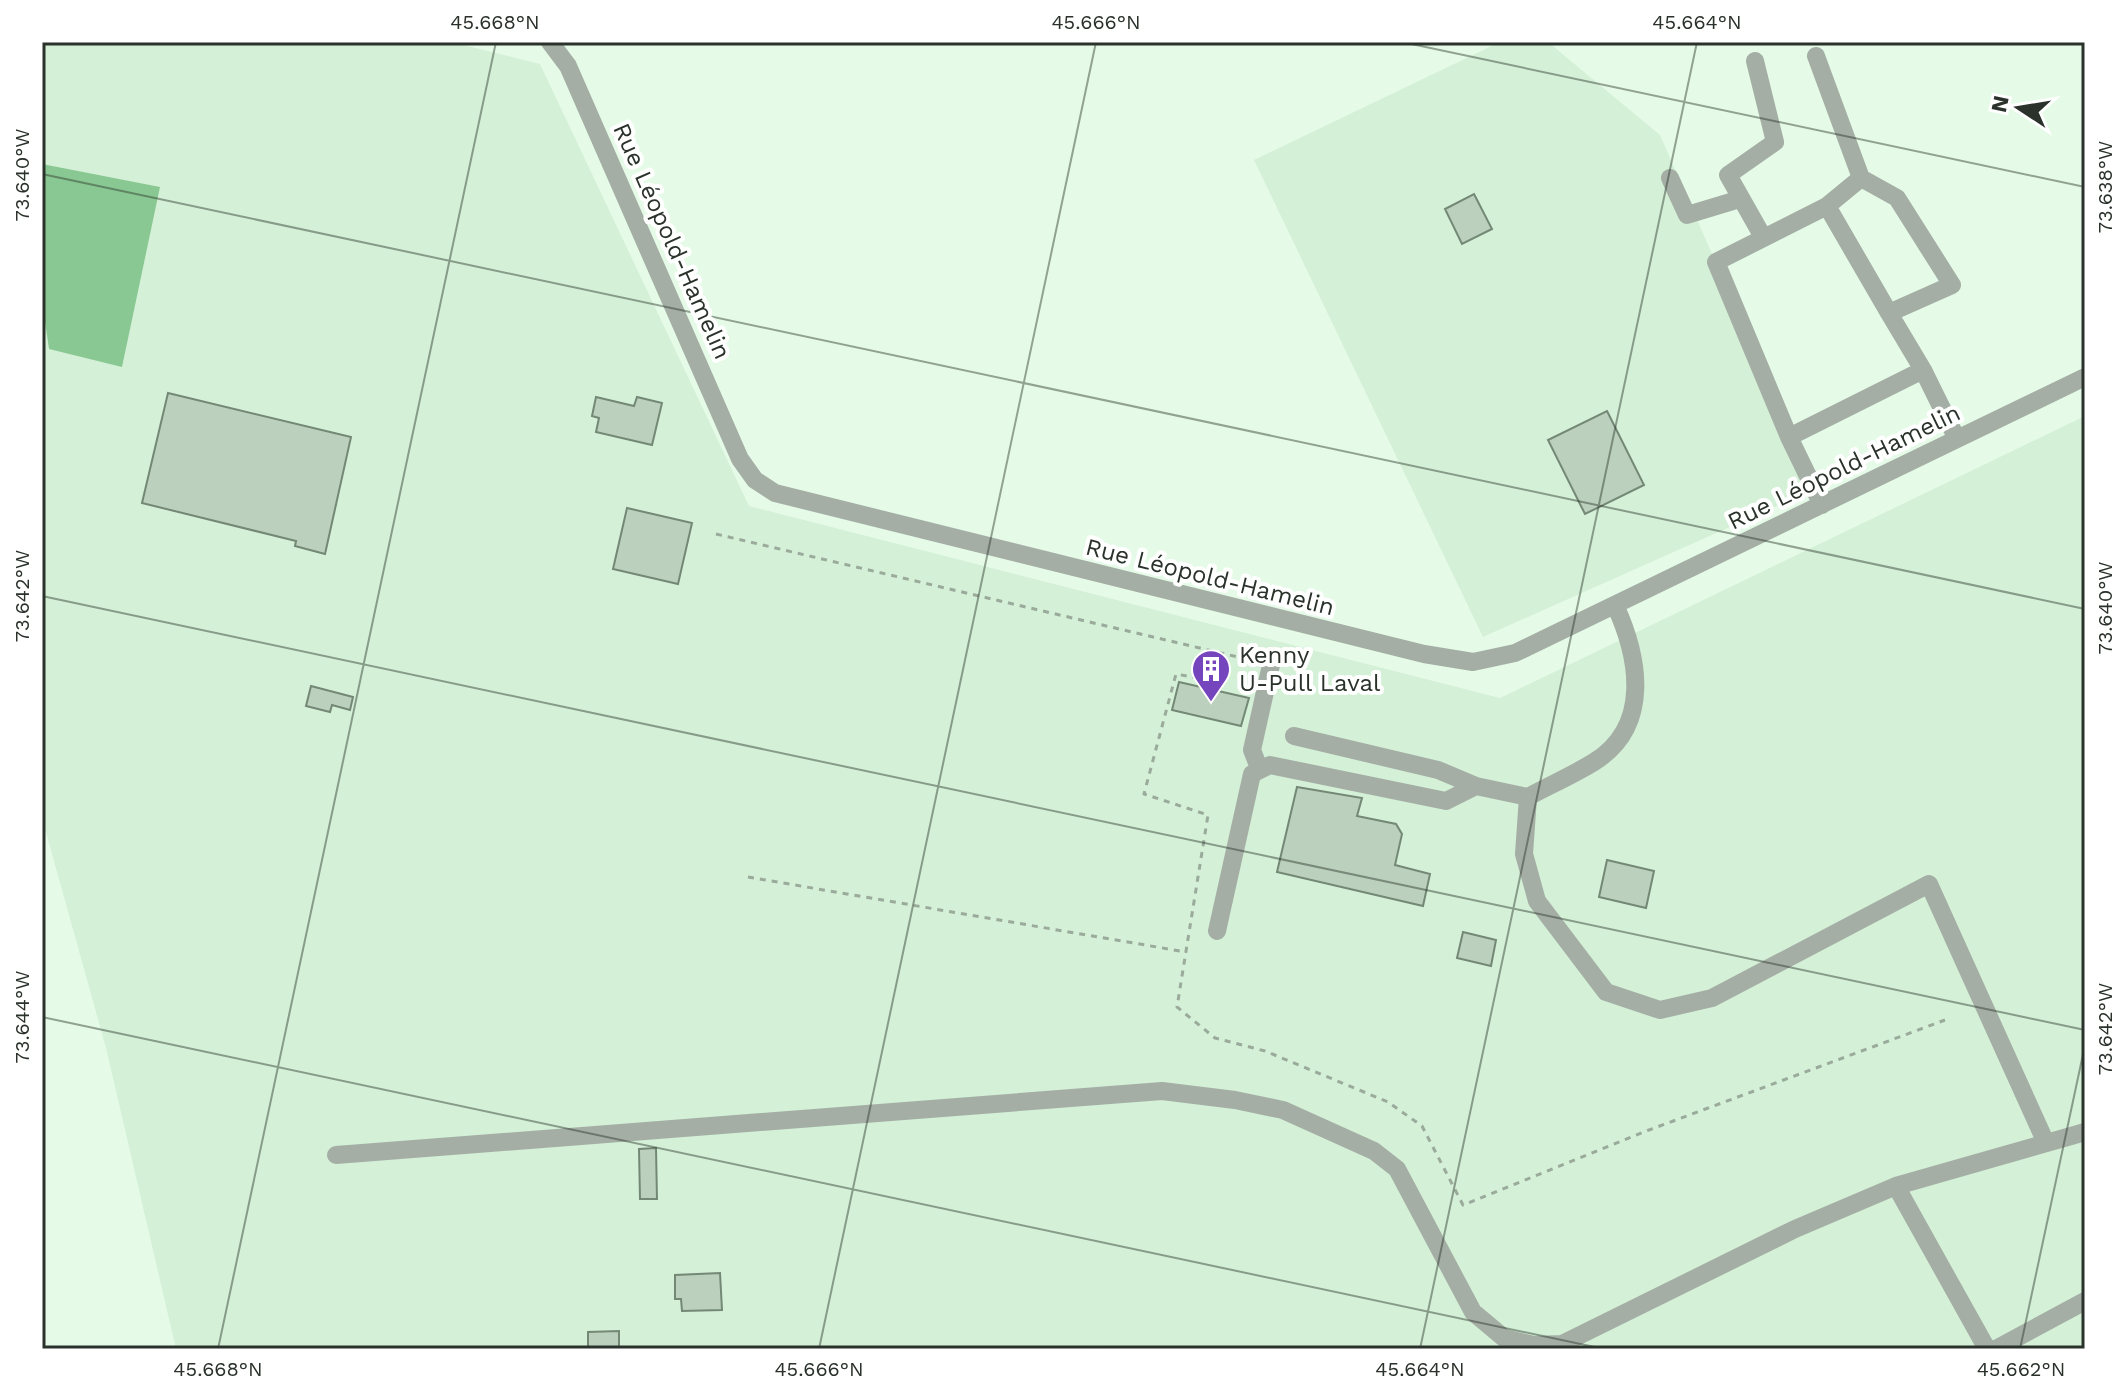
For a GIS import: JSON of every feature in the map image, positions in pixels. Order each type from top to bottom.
[{"type":"street","name":"Rue Léopold-Hamelin","points":[[550,42],[574,80],[740,459],[755,480],[775,493],[1424,654],[1473,662],[1515,653],[2085,377]]},
{"type":"street","points":[[1816,56],[1861,178],[1897,198],[1952,285],[1889,313]]},
{"type":"street","points":[[1755,61],[1775,142],[1728,175],[1763,237]]},
{"type":"street","points":[[1670,178],[1687,215],[1740,199]]},
{"type":"street","points":[[1822,505],[1789,437],[1716,262],[1827,206],[1861,178]]},
{"type":"street","points":[[1827,206],[1923,370],[1957,439]]},
{"type":"street","points":[[1789,437],[1923,370]]},
{"type":"street","points":[[1294,736],[1438,770],[1476,786],[1528,797],[1596,761],[1612,747],[1629,722],[1635,701],[1633,646],[1615,605]]},
{"type":"street","points":[[1259,768],[1252,750],[1271,665]]},
{"type":"street","points":[[1217,931],[1252,774],[1259,768],[1270,765],[1446,801],[1476,786]]},
{"type":"street","points":[[1528,797],[1524,854],[1537,901],[1606,992],[1660,1010],[1712,998],[1929,884],[2046,1143]]},
{"type":"street","points":[[336,1155],[1162,1091],[1235,1100],[1283,1110],[1374,1151],[1397,1169],[1473,1312],[1504,1338],[1534,1345],[1562,1344],[1795,1229],[1896,1186],[2085,1132]]},
{"type":"street","points":[[1896,1186],[1987,1349]]},
{"type":"street","points":[[1996,1349],[2085,1301]]},
{"type":"path","points":[[716,534],[1271,665]]},
{"type":"path","points":[[1212,689],[1214,681],[1176,674],[1173,698],[1144,794],[1208,815],[1177,1007],[1215,1038],[1265,1051],[1399,1110],[1422,1126],[1463,1205],[1649,1130],[1945,1020]]},
{"type":"path","points":[[748,877],[1186,952]]},
{"type":"shaded area","points":[[42,42],[451,42],[540,64],[749,506],[1500,698],[2085,416],[2085,1349],[1113,1349],[1095,1345],[1092,1349],[176,1349],[106,1048],[42,818]]},
{"type":"shaded area","points":[[1500,42],[1548,42],[1660,135],[1815,489],[1483,637],[1254,160]]},
{"type":"shaded area","points":[[42,164],[160,187],[122,367],[49,349],[42,301]]},
{"type":"building","points":[[1474,194],[1492,229],[1462,244],[1445,209]]},
{"type":"building","points":[[168,393],[351,437],[325,554],[295,546],[296,541],[142,503]]},
{"type":"building","points":[[596,397],[634,406],[637,397],[662,403],[652,445],[596,432],[599,418],[592,416]]},
{"type":"building","points":[[1607,411],[1644,485],[1585,514],[1548,440]]},
{"type":"building","points":[[627,508],[692,523],[678,584],[613,569]]},
{"type":"building","name":"Kenny U-Pull Laval","points":[[1179,682],[1249,698],[1241,726],[1172,710]]},
{"type":"building","points":[[311,686],[353,697],[350,710],[332,705],[330,712],[306,706]]},
{"type":"building","points":[[1297,787],[1362,798],[1357,816],[1396,824],[1402,834],[1395,865],[1430,874],[1423,906],[1277,872]]},
{"type":"building","points":[[1607,860],[1654,871],[1646,908],[1599,897]]},
{"type":"building","points":[[1463,932],[1496,940],[1491,966],[1457,958]]},
{"type":"building","points":[[656,1148],[657,1199],[640,1199],[639,1149]]},
{"type":"building","points":[[720,1273],[722,1310],[682,1311],[681,1299],[675,1299],[675,1275]]},
{"type":"building","points":[[619,1331],[619,1349],[588,1349],[588,1332]]},
{"type":"place","name":"Kenny U-Pull Laval","points":[[1211,703]]}]
